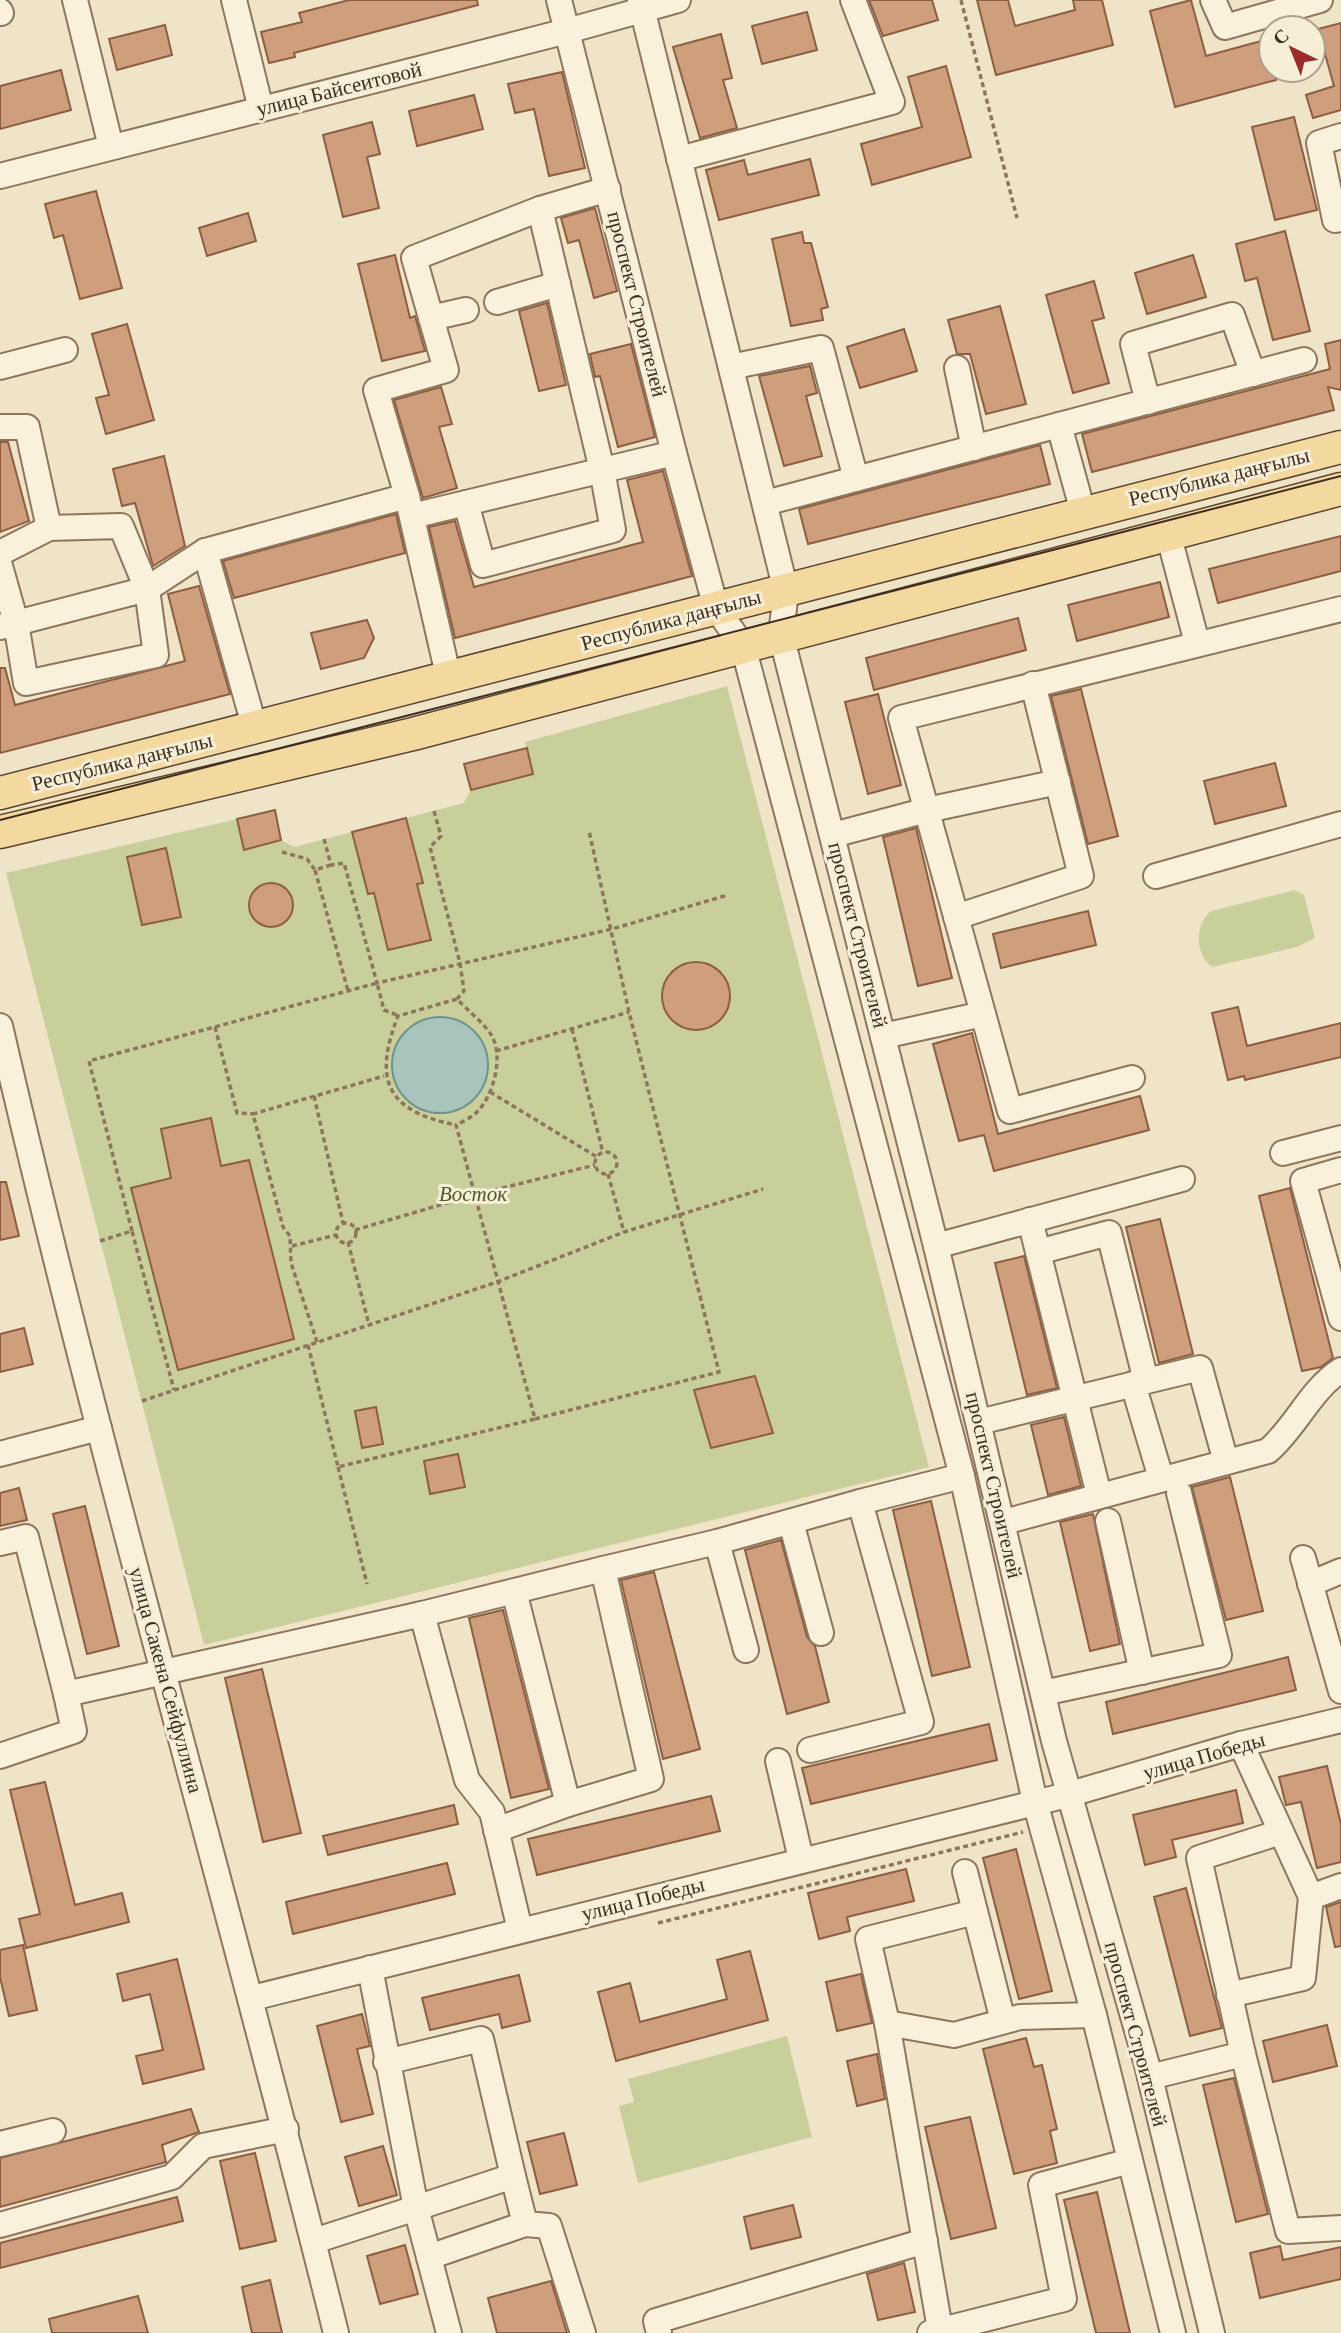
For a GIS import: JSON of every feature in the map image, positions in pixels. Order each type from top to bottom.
[{"type":"main road","name":"Республика даңғылы","points":[[0,793],[1341,447]]},
{"type":"main road","name":"Республика даңғылы","points":[[0,832],[413,734],[1341,489]]},
{"type":"street","points":[[75,0],[111,147]]},
{"type":"street","points":[[234,0],[261,109]]},
{"type":"street","name":"проспект Строителей","points":[[559,0],[716,608]]},
{"type":"street","name":"улица Байсеитовой","points":[[0,176],[567,32],[641,4],[678,0]]},
{"type":"street","points":[[679,159],[892,102],[853,0]]},
{"type":"street","points":[[1213,0],[1225,27],[1320,0]]},
{"type":"street","points":[[641,4],[786,591],[781,635]]},
{"type":"street","points":[[1341,136],[1318,143],[1335,220],[1341,219]]},
{"type":"street","points":[[449,679],[409,506],[376,390],[446,370],[414,258],[540,209],[608,189]]},
{"type":"street","points":[[466,503],[483,565],[613,530],[602,470],[540,209]]},
{"type":"street","points":[[497,302],[558,284]]},
{"type":"street","points":[[431,318],[466,310]]},
{"type":"street","points":[[1148,402],[1133,344],[1232,315],[1253,374]]},
{"type":"street","points":[[731,367],[821,348],[856,479]]},
{"type":"street","points":[[0,367],[65,349]]},
{"type":"street","points":[[765,503],[1304,360]]},
{"type":"street","points":[[957,368],[974,448]]},
{"type":"street","points":[[1059,425],[1083,512]]},
{"type":"street","points":[[0,427],[27,427],[49,528]]},
{"type":"street","points":[[8,625],[147,589],[205,551],[409,506],[466,503],[674,453]]},
{"type":"street","points":[[0,553],[49,528],[121,526],[147,589],[156,655],[26,683],[8,625],[0,566]]},
{"type":"street","points":[[1168,533],[1198,643]]},
{"type":"street","points":[[205,551],[255,729]]},
{"type":"street","points":[[716,608],[743,646]]},
{"type":"street","points":[[1132,1078],[1010,1111],[901,718],[1341,609]]},
{"type":"street","name":"проспект Строителей","points":[[781,635],[1004,1522],[1067,1796],[1150,2077],[1212,2333]]},
{"type":"street","name":"проспект Строителей","points":[[743,646],[962,1476],[1035,1802],[1094,2015],[1173,2333]]},
{"type":"street","points":[[957,918],[1081,876],[1034,684]]},
{"type":"street","points":[[833,835],[927,810],[1058,782]]},
{"type":"street","points":[[1156,876],[1341,824]]},
{"type":"street","points":[[883,1036],[983,1014]]},
{"type":"street","name":"улица Сакена Сейфуллина","points":[[0,1026],[5,1069],[252,1998],[337,2333]]},
{"type":"street","points":[[1283,1153],[1341,1138]]},
{"type":"street","points":[[1341,1170],[1303,1181],[1341,1318]]},
{"type":"street","points":[[936,1246],[1182,1179]]},
{"type":"street","points":[[1030,1220],[1096,1482]]},
{"type":"street","points":[[1038,1252],[1109,1233],[1139,1383],[1219,1655],[1043,1693]]},
{"type":"street","points":[[979,1422],[1200,1368],[1226,1462]]},
{"type":"street","points":[[1004,1522],[1170,1486],[1226,1462],[1268,1451],[1286,1436],[1323,1382],[1341,1370]]},
{"type":"street","points":[[0,1454],[99,1428]]},
{"type":"street","points":[[65,1694],[422,1614],[718,1542],[962,1476]]},
{"type":"street","points":[[810,1750],[921,1722],[860,1502]]},
{"type":"street","points":[[1108,1521],[1142,1672]]},
{"type":"street","points":[[791,1522],[821,1633]]},
{"type":"street","points":[[0,1543],[26,1537],[74,1731],[0,1756]]},
{"type":"street","points":[[718,1542],[746,1650]]},
{"type":"street","points":[[1303,1559],[1341,1692]]},
{"type":"street","points":[[496,1830],[568,1804],[651,1779],[603,1569]]},
{"type":"street","points":[[1310,1584],[1341,1571]]},
{"type":"street","points":[[514,1591],[568,1804]]},
{"type":"street","points":[[422,1614],[456,1779],[492,1812],[520,1930]]},
{"type":"street","name":"улица Победы","points":[[252,1998],[1067,1796],[1241,1744],[1341,1720]]},
{"type":"street","points":[[1230,1995],[1303,1978],[1311,1896],[1241,1744]]},
{"type":"street","points":[[778,1761],[801,1860]]},
{"type":"street","points":[[1281,1832],[1199,1857],[1242,2054],[1288,2231],[1341,2228]]},
{"type":"street","points":[[965,1872],[1003,2021]]},
{"type":"street","points":[[1311,1896],[1341,1886]]},
{"type":"street","points":[[975,1912],[868,1940],[887,2023],[925,2241],[935,2331],[1064,2299],[1041,2185],[1130,2161]]},
{"type":"street","points":[[370,1968],[416,2208],[449,2333]]},
{"type":"street","points":[[887,2023],[954,2035],[1020,2017],[1094,2015]]},
{"type":"street","points":[[386,2062],[481,2039],[524,2224]]},
{"type":"street","points":[[1150,2077],[1242,2054]]},
{"type":"street","points":[[0,2225],[172,2177],[202,2146],[286,2129]]},
{"type":"street","points":[[0,2144],[53,2131]]},
{"type":"street","points":[[314,2241],[513,2176]]},
{"type":"street","points":[[429,2258],[524,2224],[549,2226],[583,2333]]},
{"type":"street","points":[[659,2333],[656,2320],[925,2241]]},
{"type":"path","points":[[961,0],[1017,218]]},
{"type":"path","points":[[315,870],[344,863],[384,1010],[398,1016],[457,999],[464,991],[460,963],[430,847],[441,836],[434,811]]},
{"type":"path","points":[[338,1467],[719,1372],[629,1012],[589,831]]},
{"type":"path","points":[[324,839],[331,865]]},
{"type":"path","points":[[282,852],[307,859],[315,870],[348,991]]},
{"type":"path","points":[[174,1390],[89,1060],[377,983],[612,929],[728,895]]},
{"type":"path","points":[[398,1016],[386,1047],[385,1076],[399,1102],[432,1120],[456,1125],[476,1114],[490,1092],[498,1062],[492,1036],[457,999]]},
{"type":"path","points":[[496,1051],[629,1012]]},
{"type":"path","points":[[215,1027],[237,1113],[253,1114],[385,1076]]},
{"type":"path","points":[[572,1029],[603,1153]]},
{"type":"path","points":[[490,1092],[597,1157]]},
{"type":"path","points":[[314,1096],[343,1223]]},
{"type":"path","points":[[253,1114],[283,1227],[290,1236],[291,1263],[317,1342]]},
{"type":"path","points":[[456,1125],[535,1419]]},
{"type":"path","points":[[595,1165],[597,1157],[603,1153],[612,1155],[617,1163],[608,1174]]},
{"type":"path","points":[[595,1165],[602,1174],[608,1174]]},
{"type":"path","points":[[355,1230],[474,1195],[595,1165]]},
{"type":"path","points":[[608,1174],[624,1232]]},
{"type":"path","points":[[142,1401],[497,1282],[624,1232],[763,1189]]},
{"type":"path","points":[[343,1223],[353,1226],[355,1230],[354,1238],[348,1242],[341,1241],[336,1235],[336,1230],[343,1223]]},
{"type":"path","points":[[100,1241],[132,1231]]},
{"type":"path","points":[[292,1246],[336,1235]]},
{"type":"path","points":[[348,1242],[369,1325]]},
{"type":"path","points":[[308,1345],[367,1584]]},
{"type":"path","points":[[658,1923],[1027,1830]]},
{"type":"green space","name":"Восток","points":[[727,686],[929,1467],[204,1645],[6,873],[237,819],[245,850],[281,840],[294,847],[464,803],[471,790],[533,774],[525,742]]},
{"type":"green space","points":[[1295,890],[1304,895],[1315,938],[1297,947],[1212,967],[1206,961],[1199,939],[1202,923],[1211,911]]},
{"type":"green space","points":[[787,2036],[812,2137],[638,2183],[619,2106],[634,2102],[628,2079]]},
{"type":"water","points":[[440,1017],[458,1020],[474,1031],[485,1047],[488,1065],[485,1083],[474,1099],[458,1110],[440,1113],[422,1110],[406,1099],[395,1083],[392,1065],[395,1047],[406,1031],[422,1020]]},
{"type":"building","points":[[349,0],[477,0],[478,5],[294,53],[295,57],[269,63],[261,32],[302,22],[299,13]]},
{"type":"building","points":[[869,0],[932,0],[938,20],[883,36]]},
{"type":"building","points":[[977,0],[1008,0],[1015,26],[1075,10],[1073,0],[1102,0],[1113,45],[996,75]]},
{"type":"building","points":[[1191,0],[1206,56],[1257,42],[1257,84],[1261,84],[1175,107],[1150,11]]},
{"type":"building","points":[[807,12],[817,50],[762,64],[752,26]]},
{"type":"building","points":[[1341,23],[1341,110],[1313,118],[1306,95],[1334,86],[1327,61],[1327,27]]},
{"type":"building","points":[[165,25],[172,55],[117,70],[109,39]]},
{"type":"building","points":[[721,34],[732,78],[723,80],[737,128],[700,138],[673,47]]},
{"type":"building","points":[[946,66],[971,157],[872,185],[861,144],[922,127],[908,77]]},
{"type":"building","points":[[61,70],[71,110],[0,129],[0,86]]},
{"type":"building","points":[[562,72],[585,168],[549,176],[534,109],[515,113],[508,84]]},
{"type":"building","points":[[474,95],[483,129],[417,146],[409,111]]},
{"type":"building","points":[[1294,117],[1317,210],[1275,220],[1252,127]]},
{"type":"building","points":[[372,122],[380,154],[367,157],[379,208],[343,217],[323,135]]},
{"type":"building","points":[[810,159],[819,195],[719,220],[706,170],[744,160],[748,175]]},
{"type":"building","points":[[96,191],[122,288],[80,299],[63,235],[54,238],[45,204]]},
{"type":"building","points":[[595,208],[617,291],[594,298],[579,240],[568,243],[561,218]]},
{"type":"building","points":[[248,213],[256,241],[207,256],[199,228]]},
{"type":"building","points":[[1285,231],[1310,331],[1273,340],[1257,278],[1245,281],[1236,244]]},
{"type":"building","points":[[802,232],[804,243],[811,243],[828,307],[821,309],[823,320],[791,326],[772,239]]},
{"type":"building","points":[[395,255],[410,318],[415,316],[425,351],[382,361],[358,264]]},
{"type":"building","points":[[1193,255],[1206,297],[1147,314],[1135,273]]},
{"type":"building","points":[[1094,281],[1104,318],[1092,321],[1109,383],[1073,393],[1046,295]]},
{"type":"building","points":[[547,303],[566,385],[539,391],[519,311]]},
{"type":"building","points":[[1000,306],[1026,404],[986,414],[970,354],[957,354],[948,320]]},
{"type":"building","points":[[127,324],[154,420],[106,434],[96,398],[109,395],[92,334]]},
{"type":"building","points":[[904,329],[917,371],[860,388],[847,347]]},
{"type":"building","points":[[1341,340],[1341,390],[1328,387],[1334,410],[1092,472],[1082,434],[1330,369],[1325,344]]},
{"type":"building","points":[[631,344],[655,437],[618,447],[600,376],[595,377],[590,354]]},
{"type":"building","points":[[810,366],[817,393],[806,396],[822,456],[784,466],[759,376]]},
{"type":"building","points":[[441,387],[452,424],[439,427],[457,488],[423,498],[394,400]]},
{"type":"building","points":[[0,442],[8,442],[29,521],[0,532]]},
{"type":"building","points":[[1040,445],[1050,484],[808,544],[799,509]]},
{"type":"building","points":[[164,456],[185,546],[153,566],[135,503],[122,506],[113,469]]},
{"type":"building","points":[[663,471],[692,576],[455,638],[429,527],[455,521],[474,587],[643,542],[627,480]]},
{"type":"building","points":[[396,514],[405,553],[234,598],[223,561]]},
{"type":"building","points":[[1341,536],[1341,571],[1218,603],[1209,569]]},
{"type":"building","points":[[1160,582],[1169,617],[1077,641],[1068,605]]},
{"type":"building","points":[[199,586],[230,694],[0,753],[0,668],[5,668],[15,705],[185,661],[168,594]]},
{"type":"building","points":[[1018,618],[1026,650],[874,690],[866,658]]},
{"type":"building","points":[[367,620],[374,638],[364,658],[321,669],[311,633]]},
{"type":"building","points":[[1081,689],[1118,836],[1088,844],[1051,696]]},
{"type":"building","points":[[878,694],[901,785],[868,794],[845,702]]},
{"type":"building","points":[[527,748],[533,774],[471,790],[464,764]]},
{"type":"building","points":[[1275,763],[1286,806],[1215,824],[1204,781]]},
{"type":"building","points":[[275,810],[281,840],[244,850],[237,819]]},
{"type":"building","points":[[406,818],[423,883],[417,884],[431,940],[388,950],[374,893],[368,894],[352,832]]},
{"type":"building","points":[[916,828],[952,978],[918,986],[883,837]]},
{"type":"building","points":[[166,848],[181,917],[142,925],[127,857]]},
{"type":"building","points":[[271,883],[280,884],[287,889],[292,896],[292,914],[287,921],[280,926],[271,927],[262,926],[255,921],[250,914],[249,905],[250,896],[255,889],[262,884]]},
{"type":"building","points":[[1088,911],[1096,945],[1001,968],[993,934]]},
{"type":"building","points":[[696,962],[709,965],[720,972],[727,983],[730,996],[727,1009],[720,1020],[709,1027],[696,1030],[683,1027],[672,1020],[665,1009],[662,996],[665,983],[672,972],[683,965]]},
{"type":"building","points":[[1238,1007],[1247,1046],[1341,1023],[1341,1057],[1245,1080],[1244,1076],[1228,1080],[1212,1013]]},
{"type":"building","points":[[972,1033],[998,1134],[1140,1096],[1149,1130],[994,1171],[984,1135],[959,1141],[933,1044]]},
{"type":"building","points":[[211,1118],[221,1166],[249,1160],[294,1339],[178,1370],[131,1188],[171,1178],[161,1129]]},
{"type":"building","points":[[0,1182],[6,1182],[19,1236],[0,1240]]},
{"type":"building","points":[[1290,1188],[1333,1358],[1321,1367],[1302,1371],[1259,1196]]},
{"type":"building","points":[[1160,1219],[1193,1354],[1159,1363],[1126,1227]]},
{"type":"building","points":[[1024,1256],[1057,1388],[1027,1395],[995,1263]]},
{"type":"building","points":[[24,1328],[33,1364],[0,1372],[0,1334]]},
{"type":"building","points":[[755,1376],[773,1433],[711,1448],[694,1390]]},
{"type":"building","points":[[376,1407],[383,1444],[362,1448],[355,1411]]},
{"type":"building","points":[[1064,1417],[1081,1486],[1048,1495],[1031,1425]]},
{"type":"building","points":[[458,1454],[465,1487],[430,1494],[424,1461]]},
{"type":"building","points":[[1230,1477],[1263,1611],[1226,1620],[1192,1487]]},
{"type":"building","points":[[19,1488],[27,1520],[0,1526],[0,1493]]},
{"type":"building","points":[[931,1501],[970,1667],[932,1676],[893,1510]]},
{"type":"building","points":[[85,1506],[119,1646],[87,1654],[53,1514]]},
{"type":"building","points":[[1093,1514],[1120,1644],[1090,1651],[1060,1522]]},
{"type":"building","points":[[781,1540],[807,1637],[815,1646],[829,1702],[787,1714],[745,1550]]},
{"type":"building","points":[[654,1572],[700,1749],[663,1759],[621,1580]]},
{"type":"building","points":[[503,1610],[549,1789],[511,1798],[469,1618]]},
{"type":"building","points":[[1288,1657],[1296,1690],[1113,1734],[1106,1702]]},
{"type":"building","points":[[262,1669],[301,1833],[263,1842],[225,1678]]},
{"type":"building","points":[[989,1724],[997,1760],[811,1804],[802,1768]]},
{"type":"building","points":[[1327,1766],[1341,1824],[1341,1862],[1317,1868],[1301,1802],[1286,1805],[1279,1777]]},
{"type":"building","points":[[45,1782],[75,1905],[122,1893],[129,1922],[26,1948],[19,1919],[40,1914],[10,1790]]},
{"type":"building","points":[[1236,1790],[1243,1823],[1172,1840],[1176,1857],[1145,1865],[1133,1815]]},
{"type":"building","points":[[711,1796],[720,1831],[537,1875],[528,1839]]},
{"type":"building","points":[[454,1805],[458,1824],[328,1855],[323,1836]]},
{"type":"building","points":[[1016,1849],[1052,1991],[1019,1999],[983,1858]]},
{"type":"building","points":[[447,1863],[455,1894],[293,1934],[286,1902]]},
{"type":"building","points":[[906,1869],[914,1901],[847,1917],[850,1931],[819,1939],[808,1893]]},
{"type":"building","points":[[1186,1888],[1222,2028],[1190,2036],[1154,1897]]},
{"type":"building","points":[[1341,1902],[1341,1946],[1335,1947],[1326,1907]]},
{"type":"building","points":[[23,1945],[37,2010],[9,2016],[0,1977],[0,1950]]},
{"type":"building","points":[[750,1951],[768,2020],[616,2061],[598,1992],[630,1983],[640,2022],[727,1999],[717,1960]]},
{"type":"building","points":[[177,1959],[204,2069],[143,2084],[136,2056],[163,2050],[150,1994],[123,2001],[117,1974]]},
{"type":"building","points":[[861,1974],[872,2023],[837,2031],[826,1982]]},
{"type":"building","points":[[519,1975],[530,2021],[502,2028],[499,2014],[430,2030],[422,1998]]},
{"type":"building","points":[[362,2014],[370,2046],[357,2049],[373,2114],[341,2122],[317,2026]]},
{"type":"building","points":[[1327,2025],[1337,2066],[1273,2082],[1263,2041]]},
{"type":"building","points":[[1026,2038],[1034,2067],[1042,2065],[1057,2129],[1050,2131],[1057,2163],[1014,2174],[983,2049]]},
{"type":"building","points":[[877,2054],[885,2099],[857,2106],[847,2061]]},
{"type":"building","points":[[1234,2078],[1268,2214],[1236,2222],[1203,2085]]},
{"type":"building","points":[[191,2109],[199,2132],[162,2145],[166,2162],[0,2207],[0,2158]]},
{"type":"building","points":[[970,2117],[996,2228],[951,2239],[925,2127]]},
{"type":"building","points":[[564,2133],[577,2185],[540,2194],[527,2142]]},
{"type":"building","points":[[383,2146],[397,2195],[359,2206],[345,2157]]},
{"type":"building","points":[[255,2153],[276,2241],[240,2249],[220,2161]]},
{"type":"building","points":[[1097,2192],[1130,2333],[1096,2333],[1064,2200]]},
{"type":"building","points":[[177,2197],[183,2221],[0,2268],[0,2243]]},
{"type":"building","points":[[793,2205],[801,2237],[751,2249],[744,2217]]},
{"type":"building","points":[[405,2245],[418,2294],[380,2304],[367,2256]]},
{"type":"building","points":[[1280,2246],[1283,2260],[1341,2247],[1341,2279],[1260,2298],[1250,2253]]},
{"type":"building","points":[[904,2263],[915,2312],[878,2320],[867,2274]]},
{"type":"building","points":[[270,2280],[282,2333],[252,2333],[242,2287]]},
{"type":"building","points":[[551,2281],[567,2333],[497,2333],[488,2298]]},
{"type":"building","points":[[138,2296],[148,2333],[52,2333],[49,2319]]},
{"type":"tram line","points":[[0,820],[1341,476]]}]
